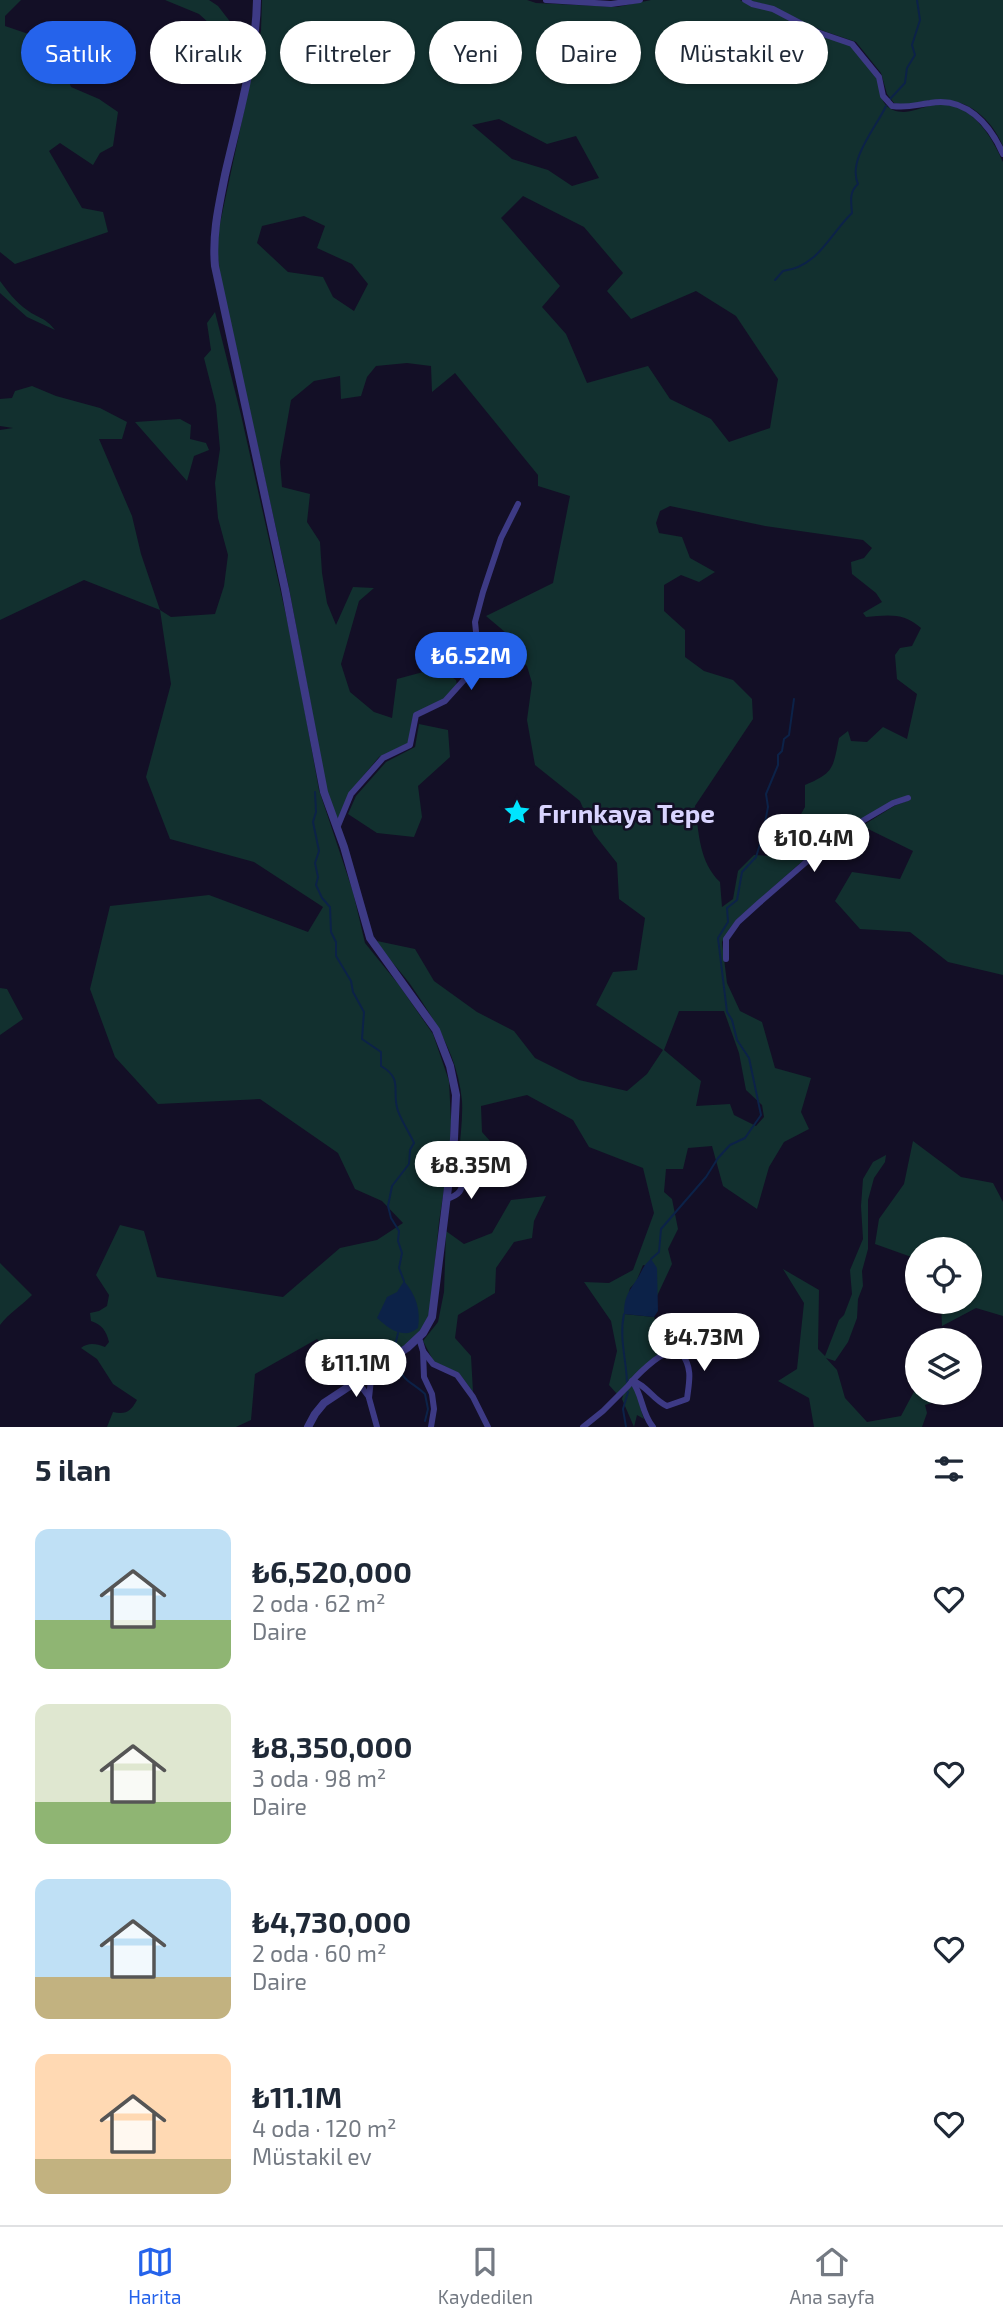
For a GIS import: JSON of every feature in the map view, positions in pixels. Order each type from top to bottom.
[{"type":"street","points":[[257,0],[251,52],[216,220],[215,265],[287,601],[321,779],[370,938],[432,1024],[450,1066],[456,1095],[434,1311],[429,1324],[419,1338],[399,1354],[324,1404],[308,1427]]},
{"type":"street","points":[[546,0],[611,5],[640,0]]},
{"type":"street","points":[[745,0],[773,9],[817,32],[852,44],[879,77],[883,96],[892,106],[910,108],[930,102],[953,102],[979,116],[1003,154]]},
{"type":"street","points":[[337,828],[351,794],[383,758],[410,745],[416,715],[444,701],[473,670],[478,651],[475,622],[483,592],[501,538],[518,504]]},
{"type":"street","points":[[726,959],[726,939],[738,922],[760,902],[835,836],[893,803],[908,798]]},
{"type":"street","points":[[446,1199],[457,1196],[462,1189],[464,1176]]},
{"type":"street","points":[[419,1338],[423,1351],[424,1377],[432,1394],[434,1409],[431,1427]]},
{"type":"street","points":[[423,1351],[433,1364],[457,1375],[473,1397],[488,1427]]},
{"type":"street","points":[[583,1427],[603,1411],[632,1381],[641,1372],[670,1352],[682,1354],[689,1363],[687,1399],[667,1406],[658,1402],[640,1383],[632,1381]]},
{"type":"street","points":[[369,1398],[372,1370]]},
{"type":"street","points":[[632,1381],[639,1390],[646,1420],[653,1427]]},
{"type":"street","points":[[352,1383],[363,1389],[369,1398],[377,1427]]},
{"type":"green space","points":[[0,0],[21,0],[5,16],[5,26],[21,31],[21,84],[70,84],[118,112],[113,146],[100,153],[93,165],[60,143],[49,151],[82,208],[103,212],[108,232],[15,264],[0,252]]},
{"type":"green space","points":[[165,0],[209,0],[218,6],[230,21],[207,21],[199,14]]},
{"type":"green space","points":[[262,0],[527,0],[536,3],[617,7],[651,0],[740,0],[798,21],[655,21],[655,84],[828,84],[828,34],[849,45],[875,74],[888,107],[907,112],[943,105],[966,112],[984,129],[1003,162],[1003,975],[948,962],[910,932],[860,929],[835,901],[852,872],[900,879],[913,851],[862,826],[894,806],[910,800],[909,795],[832,835],[736,920],[722,942],[727,983],[740,1011],[762,1022],[775,1068],[811,1078],[801,1112],[809,1129],[784,1142],[769,1167],[757,1209],[723,1186],[712,1146],[688,1148],[683,1169],[666,1169],[664,1192],[672,1199],[678,1229],[668,1249],[672,1264],[657,1296],[656,1268],[643,1265],[636,1282],[630,1288],[624,1314],[654,1317],[669,1350],[617,1394],[609,1385],[617,1351],[611,1321],[584,1282],[609,1283],[633,1270],[654,1213],[643,1168],[589,1147],[573,1120],[527,1095],[481,1106],[482,1132],[505,1158],[459,1156],[462,1101],[456,1069],[436,1025],[377,941],[415,949],[434,981],[477,1012],[514,1031],[535,1058],[579,1080],[627,1091],[647,1074],[663,1050],[596,1005],[613,972],[637,970],[645,918],[619,899],[617,863],[594,834],[580,801],[535,765],[527,720],[532,683],[527,666],[514,655],[511,637],[486,616],[553,583],[570,496],[538,486],[538,475],[455,373],[432,392],[431,366],[407,363],[376,366],[367,377],[361,396],[341,399],[340,376],[314,381],[291,400],[280,462],[282,487],[310,494],[307,522],[320,542],[327,603],[336,625],[353,587],[374,588],[359,601],[341,664],[350,692],[374,712],[392,718],[397,679],[438,668],[456,680],[457,685],[443,700],[414,713],[409,743],[379,757],[349,793],[337,821],[328,797],[288,583],[221,281],[218,233],[250,84],[266,84],[266,21],[261,21]],"holes":[[[499,119],[547,144],[576,136],[599,178],[572,186],[548,170],[512,159],[472,125]],[[523,196],[584,227],[623,273],[607,291],[631,319],[696,291],[736,316],[778,379],[770,428],[729,442],[711,419],[670,399],[648,366],[587,383],[566,334],[542,307],[560,286],[501,218]],[[304,216],[325,226],[317,248],[352,264],[368,284],[354,311],[333,297],[323,277],[288,272],[257,243],[262,226]],[[670,506],[765,526],[863,540],[872,548],[864,558],[851,562],[852,574],[876,593],[882,602],[863,613],[866,617],[902,617],[921,628],[912,646],[900,648],[895,655],[897,679],[917,694],[907,739],[883,727],[867,742],[851,741],[848,731],[839,738],[831,768],[822,777],[805,785],[805,807],[788,837],[771,856],[754,855],[738,871],[733,899],[722,907],[720,882],[708,865],[701,847],[695,806],[753,719],[752,699],[733,680],[704,671],[685,657],[685,630],[664,611],[664,585],[681,575],[699,582],[715,572],[690,558],[682,537],[659,533],[656,523],[660,511]],[[679,1011],[724,1011],[739,1053],[746,1090],[762,1105],[764,1117],[756,1126],[734,1115],[730,1104],[696,1106],[701,1081],[664,1050]]]},
{"type":"green space","points":[[749,0],[1003,0],[1003,146],[984,117],[966,105],[945,100],[894,103],[887,94],[881,73],[856,42],[828,32],[828,21],[802,21],[773,7]]},
{"type":"green space","points":[[0,281],[19,304],[55,330],[27,317],[0,293]]},
{"type":"green space","points":[[215,312],[294,651],[319,790],[353,892],[365,943],[433,1034],[449,1081],[451,1121],[430,1311],[424,1327],[412,1342],[353,1378],[317,1339],[255,1374],[251,1420],[236,1427],[107,1427],[113,1412],[128,1411],[137,1400],[113,1384],[97,1359],[81,1348],[93,1344],[105,1347],[109,1342],[103,1329],[91,1321],[90,1313],[107,1306],[109,1295],[96,1275],[120,1225],[144,1231],[157,1277],[283,1297],[340,1248],[377,1240],[403,1223],[382,1201],[355,1189],[338,1153],[260,1099],[158,1104],[115,1057],[90,989],[110,906],[209,895],[308,932],[323,907],[254,862],[170,839],[146,777],[171,684],[160,610],[171,617],[215,614],[224,586],[228,555],[218,518],[215,483],[220,449],[216,405],[204,358],[211,350],[207,323]]},
{"type":"green space","points":[[32,386],[56,396],[100,408],[127,422],[122,439],[99,439],[132,516],[141,554],[160,610],[84,580],[0,620],[0,430],[13,428],[0,426],[0,399],[12,398],[15,391]]},
{"type":"green space","points":[[180,419],[191,425],[190,439],[206,443],[209,450],[194,456],[187,481],[135,422]]},
{"type":"green space","points":[[419,724],[448,730],[450,757],[418,786],[422,817],[414,837],[377,833],[348,814],[356,796],[386,762],[415,747]]},
{"type":"green space","points":[[0,988],[7,989],[23,1019],[0,1035]]},
{"type":"green space","points":[[913,1141],[961,1177],[993,1183],[1003,1202],[1003,1316],[982,1310],[982,1237],[905,1237],[905,1255],[875,1244],[879,1219],[904,1184]]},
{"type":"green space","points":[[886,1155],[885,1162],[874,1178],[868,1200],[868,1249],[862,1271],[863,1286],[858,1299],[857,1318],[848,1342],[835,1361],[826,1358],[837,1370],[845,1398],[867,1422],[901,1416],[907,1405],[925,1405],[927,1413],[922,1427],[814,1427],[809,1398],[778,1381],[797,1369],[804,1303],[783,1269],[819,1290],[818,1349],[825,1356],[852,1294],[850,1270],[863,1239],[863,1179],[873,1162]]},
{"type":"green space","points":[[546,1196],[534,1221],[532,1238],[514,1242],[496,1268],[495,1293],[458,1315],[455,1338],[471,1356],[473,1392],[459,1373],[434,1362],[423,1341],[438,1322],[444,1292],[446,1231],[464,1244],[492,1233],[511,1200]]},
{"type":"green space","points":[[0,1263],[32,1295],[0,1325]]},
{"type":"green space","points":[[942,1314],[965,1314],[942,1326]]},
{"type":"green space","points":[[632,1384],[637,1392],[644,1419],[637,1415],[634,1427],[622,1399],[624,1392]]},
{"type":"water","points":[[651,1259],[657,1268],[658,1311],[654,1317],[624,1314],[628,1293]]},
{"type":"water","points":[[404,1281],[412,1292],[419,1315],[418,1328],[407,1333],[392,1329],[377,1318],[387,1297],[397,1292]]},
{"type":"waterway","points":[[890,99],[905,83],[907,68],[915,55],[912,45],[920,20],[917,0]]},
{"type":"waterway","points":[[775,280],[783,271],[795,268],[814,256],[852,213],[851,197],[858,184],[856,164],[886,106]]},
{"type":"waterway","points":[[651,1259],[659,1252],[661,1229],[706,1177],[718,1158],[730,1145],[745,1138],[761,1115],[749,1058],[737,1040],[727,1012],[718,938],[728,922],[727,908],[737,900],[742,872],[756,857],[768,807],[766,794],[778,765],[778,755],[782,751],[784,739],[789,735],[794,699]]},
{"type":"waterway","points":[[315,792],[316,812],[313,822],[319,851],[315,863],[318,877],[316,885],[330,907],[336,956],[351,981],[353,992],[364,1012],[362,1039],[381,1052],[381,1066],[395,1081],[398,1111],[414,1143],[410,1150],[409,1164],[392,1186],[388,1206],[399,1231],[398,1241],[402,1253],[399,1268],[404,1281]]},
{"type":"waterway","points":[[624,1314],[622,1339],[627,1382]]},
{"type":"waterway","points":[[394,1350],[398,1333]]},
{"type":"waterway","points":[[397,1361],[404,1377],[425,1394],[428,1409],[425,1421]]},
{"type":"waterway","points":[[626,1427],[623,1409],[628,1392]]},
{"type":"place","name":"Fırınkaya Tepe","points":[[517,812]]}]
